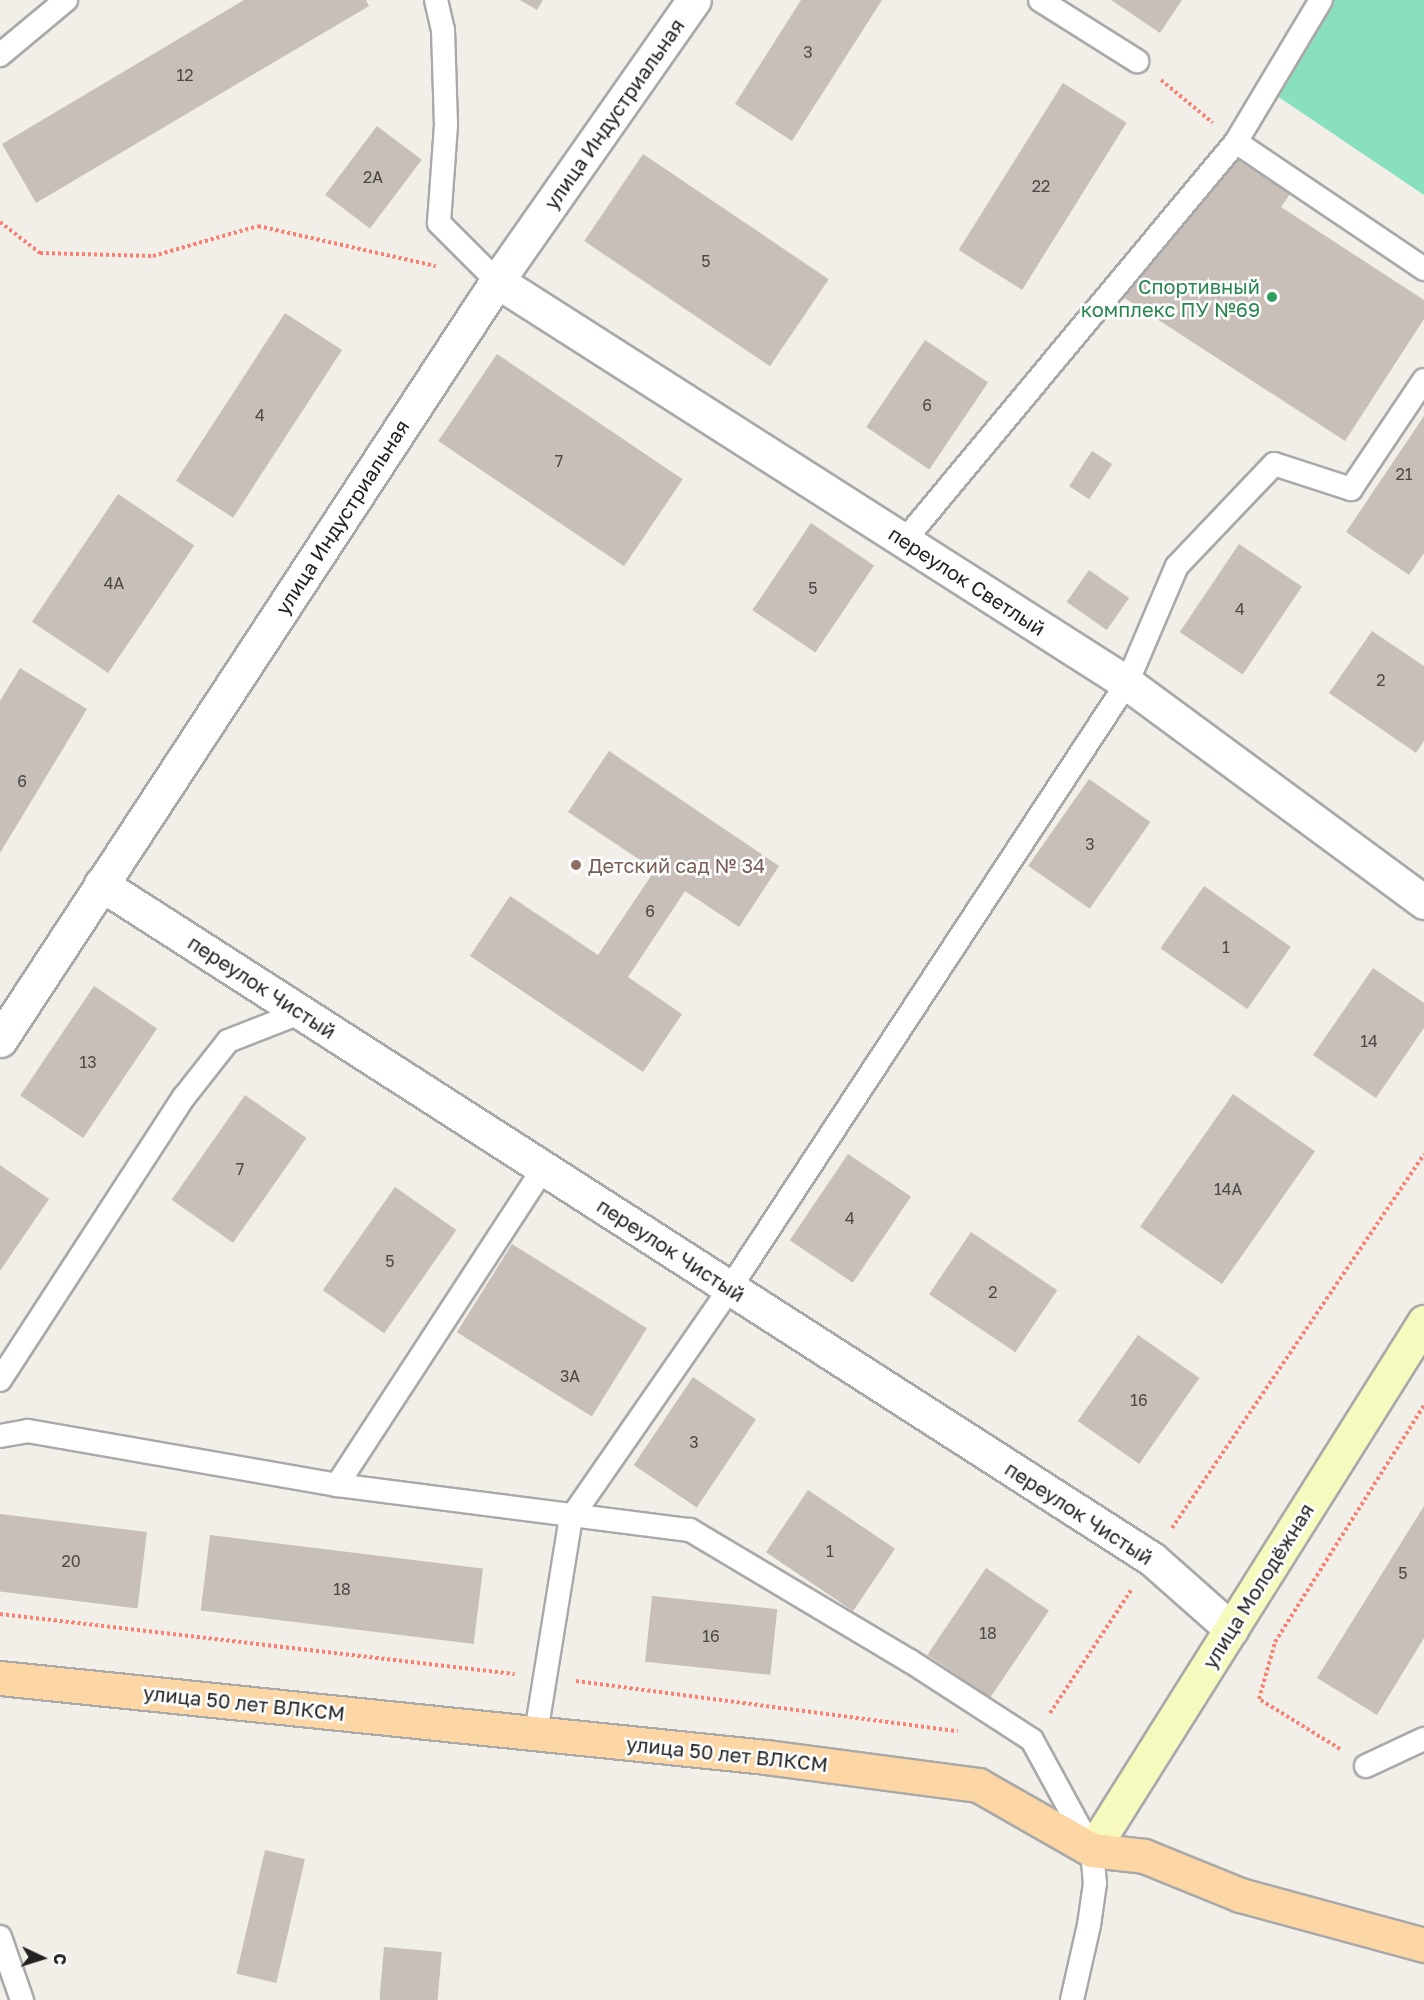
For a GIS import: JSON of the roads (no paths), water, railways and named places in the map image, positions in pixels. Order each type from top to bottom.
[{"type":"main road","name":"улица Молодёжная","points":[[1092,1850],[1424,1322]]},
{"type":"main road","name":"улица 50 лет ВЛКСМ","points":[[0,1678],[536,1733],[978,1785],[1092,1850],[1144,1856],[1240,1895],[1424,1945]]},
{"type":"street","name":"улица Индустриальная","points":[[0,1040],[496,281],[694,0]]},
{"type":"street","name":"переулок Светлый","points":[[496,281],[1127,683],[1424,902]]},
{"type":"street","name":"переулок Чистый","points":[[101,884],[1152,1559],[1231,1629]]},
{"type":"lane","points":[[0,55],[66,0]]},
{"type":"lane","points":[[436,0],[442,30],[446,125],[439,223],[496,281]]},
{"type":"lane","points":[[1040,0],[1137,61]]},
{"type":"lane","points":[[904,541],[1236,142],[1321,0]]},
{"type":"lane","points":[[1236,142],[1424,269]]},
{"type":"lane","points":[[536,1733],[571,1518],[730,1288],[1127,683],[1177,566],[1274,464],[1351,489],[1424,380]]},
{"type":"lane","points":[[0,1380],[184,1097],[228,1041],[302,1012]]},
{"type":"lane","points":[[337,1485],[544,1168]]},
{"type":"lane","points":[[0,1436],[28,1431],[337,1485],[571,1518],[690,1530],[910,1661],[1032,1740],[1092,1850],[1091,1915],[1072,2000]]},
{"type":"lane","points":[[1366,1766],[1424,1739]]},
{"type":"lane","points":[[0,1937],[22,2000]]},
{"type":"place","name":"Спортивный комплекс ПУ №69","points":[[1272,297]]},
{"type":"place","name":"Детский сад № 34","points":[[576,865]]}]
